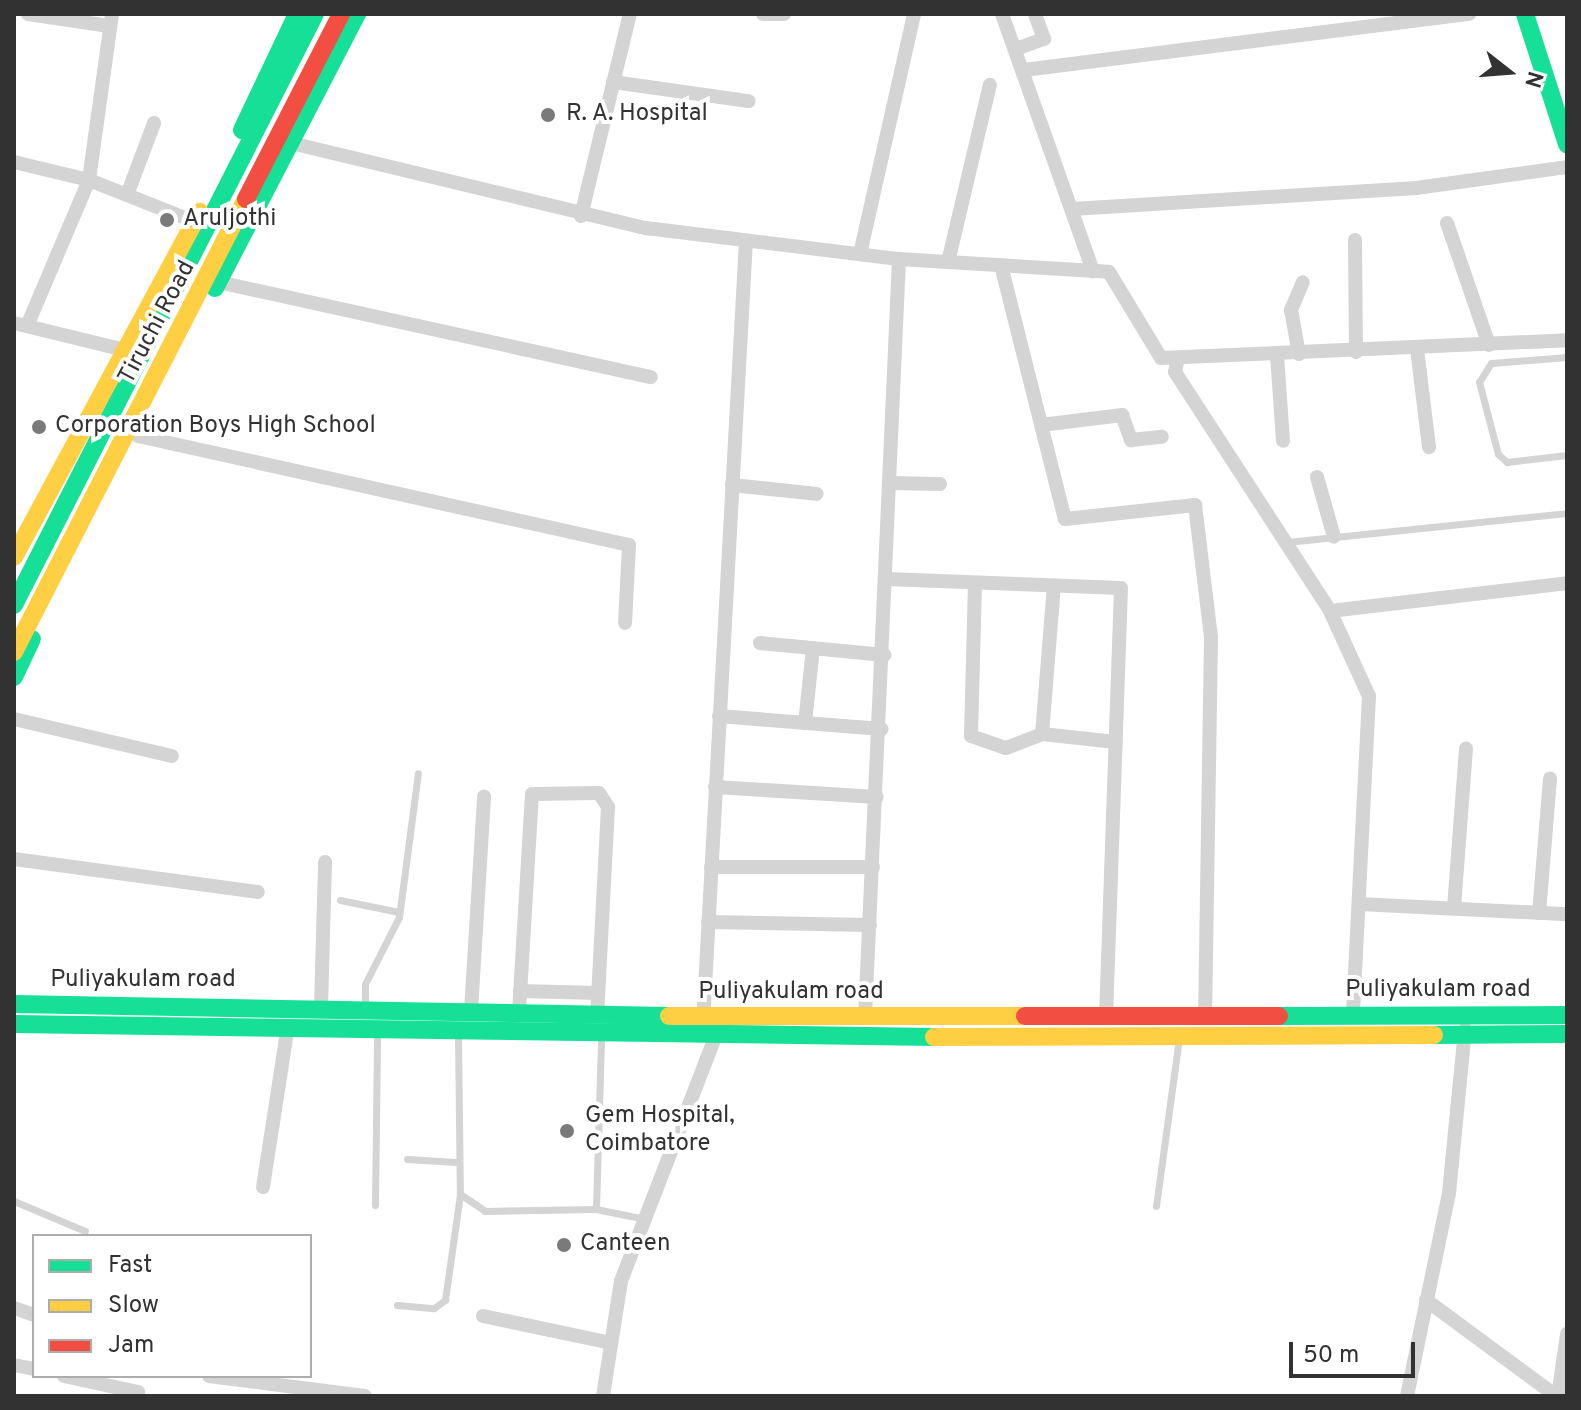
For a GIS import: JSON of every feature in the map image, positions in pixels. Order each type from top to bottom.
[{"type":"main road","points":[[14,557],[121,349],[195,222],[297,14]]},
{"type":"main road","name":"Tiruchi Road","points":[[14,605],[315,14]]},
{"type":"main road","name":"Tiruchi Road","points":[[14,652],[341,14]]},
{"type":"main road","points":[[14,677],[357,14]]},
{"type":"main road","points":[[1525,14],[1567,144]]},
{"type":"main road","name":"Puliyakulam road","points":[[14,1004],[321,1007],[710,1017],[1567,1015]]},
{"type":"main road","name":"Puliyakulam road","points":[[14,1024],[288,1026],[709,1037],[1567,1034]]},
{"type":"street","points":[[28,14],[111,20],[89,180],[20,325],[177,361]]},
{"type":"street","points":[[581,216],[630,14]]},
{"type":"street","points":[[763,14],[784,14]]},
{"type":"street","points":[[860,254],[914,14]]},
{"type":"street","points":[[1002,14],[1093,271]]},
{"type":"street","points":[[1016,49],[1044,39],[1035,14]]},
{"type":"street","points":[[1024,70],[1469,14]]},
{"type":"street","points":[[613,82],[749,101]]},
{"type":"street","points":[[948,262],[990,85]]},
{"type":"street","points":[[127,195],[154,123]]},
{"type":"street","points":[[291,143],[581,216],[746,241],[899,259],[1109,272],[1161,358],[1356,352],[1567,340]]},
{"type":"street","points":[[14,162],[89,180],[195,222]]},
{"type":"street","points":[[1072,209],[1416,188],[1567,167]]},
{"type":"street","points":[[1447,223],[1489,345]]},
{"type":"street","points":[[1355,240],[1356,352]]},
{"type":"street","points":[[603,1396],[621,1281],[709,1037],[708,922],[746,241]]},
{"type":"street","points":[[865,1017],[881,729],[899,259]]},
{"type":"street","points":[[1001,265],[1065,519],[1195,505],[1211,638],[1205,1017]]},
{"type":"street","points":[[218,282],[651,377]]},
{"type":"street","points":[[1299,354],[1291,310],[1303,282]]},
{"type":"street","points":[[1417,349],[1429,447]]},
{"type":"street","points":[[1277,355],[1283,441]]},
{"type":"street","points":[[1178,358],[1175,372],[1330,611],[1369,696],[1353,1015]]},
{"type":"street","points":[[1041,425],[1122,415],[1131,440],[1162,437]]},
{"type":"street","points":[[138,436],[629,545],[625,623]]},
{"type":"street","points":[[1317,477],[1334,537]]},
{"type":"street","points":[[891,483],[940,484]]},
{"type":"street","points":[[732,485],[817,494]]},
{"type":"street","points":[[887,579],[1121,588],[1106,1017]]},
{"type":"street","points":[[975,583],[971,736],[1006,748],[1042,734],[1116,742]]},
{"type":"street","points":[[1330,611],[1567,583]]},
{"type":"street","points":[[1042,734],[1054,585]]},
{"type":"street","points":[[760,643],[884,655]]},
{"type":"street","points":[[805,723],[813,648]]},
{"type":"street","points":[[719,716],[881,729]]},
{"type":"street","points":[[14,719],[172,756]]},
{"type":"street","points":[[1454,908],[1466,748]]},
{"type":"street","points":[[1539,913],[1550,778]]},
{"type":"street","points":[[715,787],[877,797]]},
{"type":"street","points":[[519,1012],[532,794],[599,793],[608,807],[597,1014]]},
{"type":"street","points":[[471,1011],[484,796]]},
{"type":"street","points":[[14,859],[258,892]]},
{"type":"street","points":[[321,1007],[325,862]]},
{"type":"street","points":[[711,867],[873,867]]},
{"type":"street","points":[[1359,904],[1567,914]]},
{"type":"street","points":[[708,922],[870,925]]},
{"type":"street","points":[[520,991],[598,993]]},
{"type":"street","points":[[1407,1396],[1449,1193],[1465,1015]]},
{"type":"street","points":[[263,1187],[288,1026]]},
{"type":"street","points":[[1426,1300],[1557,1396],[1567,1334]]},
{"type":"street","points":[[483,1316],[611,1343]]},
{"type":"street","points":[[73,1378],[138,1392]]},
{"type":"street","points":[[225,1378],[365,1396]]},
{"type":"lane","points":[[1567,357],[1491,363],[1479,382],[1498,454],[1507,462],[1567,455]]},
{"type":"lane","points":[[1284,542],[1567,513]]},
{"type":"lane","points":[[375,1205],[370,1028],[365,1008],[365,984],[399,912],[418,773]]},
{"type":"lane","points":[[340,900],[399,912]]},
{"type":"lane","points":[[397,1305],[434,1308],[445,1300],[460,1194],[456,1162],[458,1030]]},
{"type":"lane","points":[[596,1209],[601,1035]]},
{"type":"lane","points":[[1156,1206],[1179,1037]]},
{"type":"lane","points":[[407,1159],[456,1162]]},
{"type":"lane","points":[[460,1194],[485,1211],[596,1209],[645,1219]]},
{"type":"lane","points":[[14,1201],[85,1231]]},
{"type":"traffic: fast","points":[[242,130],[297,14]]},
{"type":"traffic: fast","points":[[14,605],[315,14]]},
{"type":"traffic: fast","points":[[215,288],[357,14]]},
{"type":"traffic: fast","points":[[1525,14],[1567,144]]},
{"type":"traffic: fast","points":[[14,677],[32,639]]},
{"type":"traffic: fast","points":[[14,1004],[669,1016]]},
{"type":"traffic: fast","points":[[1279,1016],[1567,1015]]},
{"type":"traffic: fast","points":[[14,1024],[934,1037]]},
{"type":"traffic: fast","points":[[1434,1035],[1567,1034]]},
{"type":"traffic: slow","points":[[14,652],[246,199]]},
{"type":"traffic: slow","points":[[14,557],[200,212]]},
{"type":"traffic: slow","points":[[669,1016],[1025,1016]]},
{"type":"traffic: slow","points":[[934,1037],[1434,1035]]},
{"type":"traffic: jam","points":[[246,199],[341,14]]},
{"type":"traffic: jam","points":[[1025,1016],[1279,1016]]},
{"type":"place","name":"R. A. Hospital","points":[[548,115]]},
{"type":"place","name":"Aruljothi","points":[[167,220]]},
{"type":"place","name":"Corporation Boys High School","points":[[39,427]]},
{"type":"place","name":"Gem Hospital, Coimbatore","points":[[567,1131]]},
{"type":"place","name":"Canteen","points":[[564,1245]]}]
